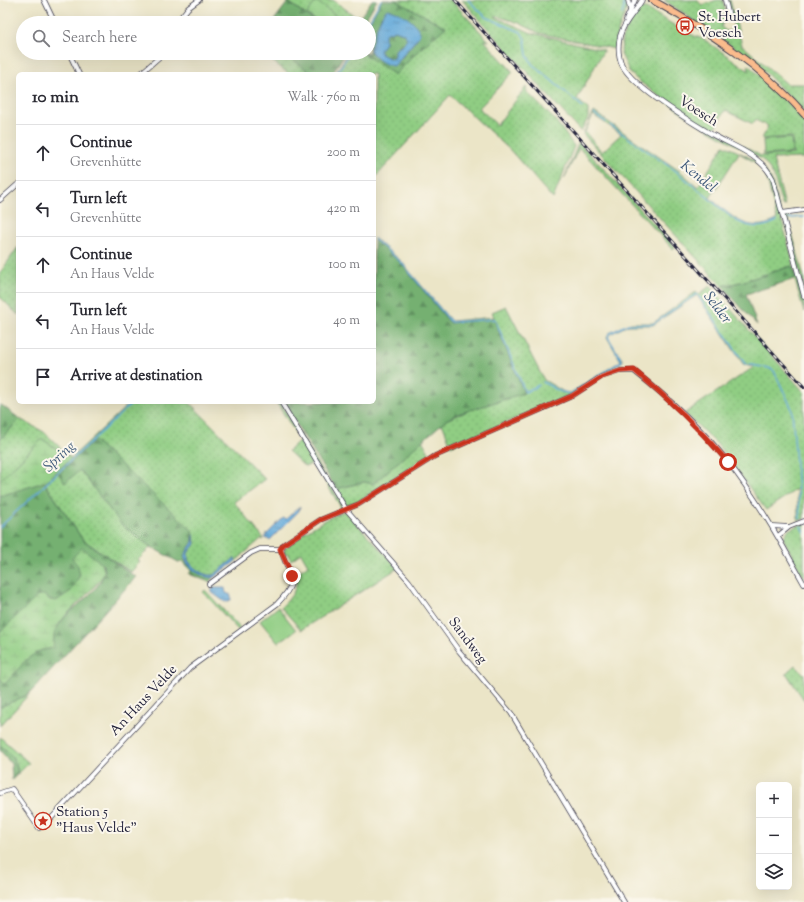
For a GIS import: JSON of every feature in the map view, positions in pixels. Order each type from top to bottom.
[{"type":"main road","points":[[652,0],[691,22],[744,59],[779,88],[804,114]]},
{"type":"street","points":[[44,0],[52,16]]},
{"type":"street","points":[[182,16],[188,8],[199,0]]},
{"type":"street","points":[[628,0],[630,9]]},
{"type":"street","name":"Voesch","points":[[635,0],[620,35],[619,52],[622,64],[629,76],[644,89],[693,122],[761,162],[773,179],[804,296]]},
{"type":"street","name":"Voesch","points":[[626,21],[642,0]]},
{"type":"street","points":[[725,0],[729,17]]},
{"type":"street","points":[[72,60],[78,72]]},
{"type":"street","points":[[142,72],[156,60]]},
{"type":"street","points":[[0,200],[16,186]]},
{"type":"street","points":[[782,213],[804,210]]},
{"type":"street","points":[[209,584],[251,552],[260,549],[280,549],[284,544],[320,520],[359,504],[391,483],[454,447],[572,396],[602,377],[620,371],[634,370],[654,387],[710,442],[728,462],[772,526],[804,584]]},
{"type":"street","name":"Sandweg","points":[[282,404],[346,509],[409,581],[459,651],[511,713],[624,902]]},
{"type":"street","points":[[778,536],[788,527],[804,521]]},
{"type":"street","points":[[772,526],[788,527]]},
{"type":"street","name":"An Haus Velde","points":[[0,793],[12,789],[39,828],[46,824],[190,668],[277,604],[286,594],[291,586],[292,576],[280,549]]},
{"type":"green space","points":[[286,0],[333,0],[355,16],[308,16]]},
{"type":"green space","points":[[372,0],[377,0],[367,16],[361,16]]},
{"type":"green space","points":[[382,0],[395,0],[446,27],[420,49],[395,75],[373,60],[376,60],[376,57],[386,64],[400,60],[419,36],[420,32],[381,16],[376,32],[376,16],[373,16]]},
{"type":"green space","points":[[395,0],[451,0],[489,41],[484,40],[513,72],[479,108],[497,125],[526,87],[527,92],[556,121],[574,146],[553,199],[510,150],[450,95],[376,177],[376,72],[336,72],[344,60],[374,60],[395,74],[445,27]]},
{"type":"green space","points":[[462,0],[626,0],[627,9],[618,31],[615,49],[539,33],[519,23],[497,16],[495,17],[532,33],[604,50],[577,99],[588,109],[588,118],[581,132]]},
{"type":"green space","points":[[664,0],[697,0],[702,5],[717,0],[723,0],[726,15],[721,27],[726,31],[731,31],[734,22],[728,0],[730,0],[742,45],[787,84],[804,84],[804,112],[765,72],[746,56]]},
{"type":"green space","points":[[316,1],[336,16],[310,16],[307,14]]},
{"type":"green space","points":[[288,2],[307,16],[277,16]]},
{"type":"green space","points":[[640,8],[646,8],[685,32],[705,40],[749,71],[748,65],[771,85],[804,119],[804,158],[773,159],[785,206],[782,205],[774,177],[763,160],[695,122],[630,73],[621,54],[622,38]],"holes":[[[725,110],[753,124],[755,120],[768,126],[762,139],[792,137],[793,154],[761,156],[714,130]]]},
{"type":"green space","points":[[395,30],[403,33],[407,38],[403,45],[395,50],[395,57],[391,59],[381,54],[380,50],[385,43],[385,34]]},
{"type":"green space","points":[[271,60],[294,60],[308,71],[307,72],[286,72]]},
{"type":"green space","points":[[294,60],[341,60],[333,72],[307,72]]},
{"type":"green space","points":[[594,112],[681,172],[698,187],[724,145],[759,162],[762,167],[739,153],[710,198],[733,217],[748,224],[766,224],[777,220],[764,169],[771,179],[804,304],[804,312],[791,266],[741,282],[722,286],[583,134]],"holes":[[[593,115],[621,134],[602,152],[585,132]]]},
{"type":"green space","points":[[791,138],[792,153],[764,155],[763,140]]},
{"type":"green space","points":[[579,142],[675,247],[673,249],[579,148],[564,179]]},
{"type":"green space","points":[[787,214],[804,278],[804,288],[784,216]]},
{"type":"green space","points":[[376,240],[401,261],[451,321],[494,317],[492,312],[506,306],[544,380],[564,392],[570,393],[621,361],[607,337],[609,333],[631,323],[653,323],[696,292],[699,294],[710,286],[804,392],[804,519],[798,521],[797,489],[766,510],[717,444],[685,413],[754,367],[744,365],[697,295],[653,325],[628,325],[610,334],[608,337],[623,361],[572,394],[451,446],[442,423],[480,406],[510,398],[494,319],[450,323],[400,262],[376,242]]},
{"type":"green space","points":[[376,242],[400,262],[450,323],[494,319],[524,393],[458,414],[446,420],[373,484],[364,482],[336,489],[284,404],[376,404]]},
{"type":"green space","points":[[16,250],[16,313],[0,297],[0,273]]},
{"type":"green space","points":[[792,266],[795,279],[746,294],[757,325],[722,286],[741,282]]},
{"type":"green space","points":[[0,404],[20,419],[0,440]]},
{"type":"green space","points":[[129,404],[191,404],[265,479],[234,502],[264,539],[262,540],[262,538],[236,561],[235,558],[214,575],[206,575],[196,569],[188,560],[188,553],[195,544],[193,531],[80,470],[121,524],[151,547],[138,560],[140,562],[131,572],[83,540],[45,483]]},
{"type":"green space","points":[[277,404],[281,404],[343,506],[342,509],[314,463],[305,467],[288,451],[300,440]]},
{"type":"green space","points":[[20,419],[44,432],[71,458],[42,439],[0,480],[0,440]]},
{"type":"green space","points":[[42,439],[71,458],[45,483],[44,482],[0,496],[0,480]]},
{"type":"green space","points":[[94,440],[193,531],[193,542],[187,551],[185,562],[192,569],[213,578],[209,582],[189,574],[191,571],[182,561],[180,563],[151,547],[121,524],[80,470],[65,483],[59,474]]},
{"type":"green space","points":[[422,440],[431,456],[356,503],[346,505],[336,489],[364,482],[373,484]]},
{"type":"green space","points":[[44,482],[83,540],[136,577],[32,691],[25,696],[0,707],[0,678],[5,683],[27,659],[39,651],[53,648],[55,632],[61,622],[96,587],[102,579],[105,570],[103,565],[94,558],[78,566],[79,577],[71,591],[56,601],[50,600],[44,595],[0,632],[0,496]]},
{"type":"green space","points":[[345,511],[398,568],[301,630],[281,607],[294,592],[297,573],[308,565],[301,553],[291,560],[287,553],[284,555],[284,550],[302,534],[331,517]]},
{"type":"green space","points":[[804,523],[804,579],[783,538],[788,530]]},
{"type":"green space","points":[[82,548],[103,566],[104,574],[99,582],[60,622],[55,631],[53,648],[39,651],[27,659],[5,684],[0,678],[0,632],[39,595],[44,595],[50,600],[56,601],[71,591],[80,575],[78,566],[72,558]]},
{"type":"green space","points":[[205,590],[240,628],[238,630],[203,592]]},
{"type":"green space","points":[[278,607],[296,630],[278,643],[260,621]]},
{"type":"green space","points":[[795,665],[804,674],[804,700],[786,673]]},
{"type":"green space","points":[[32,691],[0,726],[0,707],[25,696]]},
{"type":"green space","points":[[0,737],[29,763],[18,774],[13,758],[0,746]]},
{"type":"green space","points":[[0,746],[13,758],[16,765],[18,774],[12,780],[11,764],[0,750]]},
{"type":"water","points":[[388,9],[402,14],[411,20],[420,32],[419,36],[394,66],[387,65],[376,58],[376,31],[382,16]],"holes":[[[395,30],[403,33],[407,38],[403,45],[395,50],[395,57],[391,59],[381,54],[380,50],[385,43],[385,34]]]},
{"type":"water","points":[[300,506],[299,511],[270,540],[265,538],[266,535],[283,518],[286,519]]},
{"type":"water","points":[[194,534],[195,544],[188,553],[188,560],[199,571],[206,575],[214,575],[235,558],[236,561],[213,578],[199,574],[191,568],[184,556],[193,542]]},
{"type":"water","points":[[213,588],[225,588],[226,593],[231,595],[231,600],[225,602],[211,592]]},
{"type":"waterway","name":"Spring","points":[[372,16],[381,0]]},
{"type":"waterway","name":"Kendel","points":[[468,0],[486,17],[521,32],[525,39],[527,55],[532,64],[583,107]]},
{"type":"waterway","points":[[622,14],[624,7],[623,0]]},
{"type":"waterway","name":"Spring","points":[[337,72],[345,60]]},
{"type":"waterway","name":"Kendel","points":[[594,114],[606,122]]},
{"type":"waterway","name":"Kendel","points":[[610,125],[676,171],[735,220],[751,226],[761,226],[777,221]]},
{"type":"waterway","name":"Kendel","points":[[789,218],[804,217]]},
{"type":"waterway","name":"Selder","points":[[376,241],[401,262],[451,322],[495,319],[525,392],[539,385]]},
{"type":"waterway","name":"Selder","points":[[543,382],[559,391],[570,394],[622,361],[608,337],[609,334],[628,324],[653,324],[697,294],[745,364],[769,368],[774,371],[792,409],[800,519]]},
{"type":"waterway","name":"Spring","points":[[0,527],[131,404]]},
{"type":"waterway","name":"Selder","points":[[801,526],[804,533]]},
{"type":"railway","points":[[455,0],[804,387]]},
{"type":"place","name":"St. Hubert Voesch","points":[[685,26]]},
{"type":"place","name":"Station 5 \"Haus Velde\"","points":[[43,821]]},
{"type":"route","points":[[292,576],[280,549],[284,544],[320,520],[359,504],[384,486],[435,456],[572,396],[602,377],[620,371],[634,370],[648,381],[710,442],[728,462]]}]
